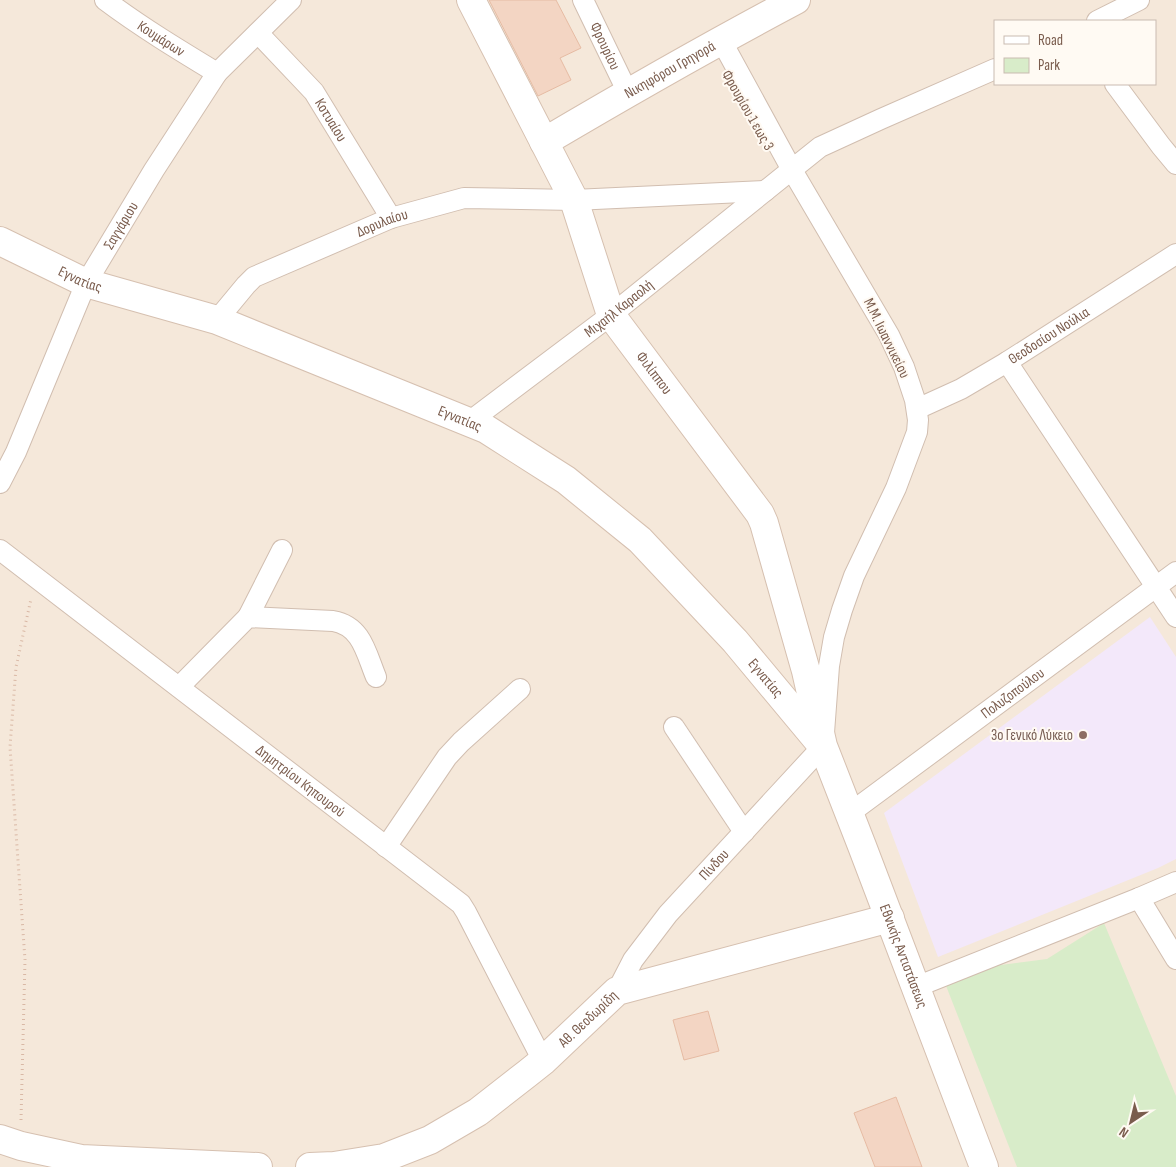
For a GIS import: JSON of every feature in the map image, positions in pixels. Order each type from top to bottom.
[{"type":"street","name":"Κουμάρων","points":[[105,0],[123,14],[217,73]]},
{"type":"street","name":"Σαγγάριου","points":[[0,483],[16,452],[86,283],[154,170],[217,73],[291,0]]},
{"type":"street","name":"Φιλίππου","points":[[471,0],[574,200],[611,315],[762,518],[806,671],[823,746]]},
{"type":"street","name":"Φρουρίου","points":[[583,0],[628,93]]},
{"type":"street","name":"Νικηφόρου Γρηγορά","points":[[544,142],[716,43],[796,0]]},
{"type":"street","points":[[1099,20],[1139,0]]},
{"type":"street","name":"Κοτυαίου","points":[[258,32],[314,92],[391,218]]},
{"type":"street","name":"Φρουρίου 1 εως 3","points":[[716,43],[789,172]]},
{"type":"street","name":"Μιχαήλ Καραολή","points":[[469,422],[611,315],[820,147],[994,69]]},
{"type":"street","points":[[1116,85],[1176,164]]},
{"type":"street","name":"Μ.Μ. Ιωαννικείου","points":[[789,172],[889,335],[904,367],[917,409],[918,426],[911,451],[896,488],[854,576],[834,637],[829,666],[823,746]]},
{"type":"street","points":[[574,200],[765,191]]},
{"type":"street","name":"Δορυλαίου","points":[[217,320],[254,277],[391,218],[464,198],[574,200]]},
{"type":"street","name":"Εγνατίας","points":[[0,241],[86,283],[217,320],[486,429],[566,480],[640,540],[735,641],[823,746]]},
{"type":"street","name":"Θεοδοσίου Νούλια","points":[[917,409],[961,389],[1007,362],[1176,254]]},
{"type":"street","points":[[1007,362],[1176,617]]},
{"type":"street","name":"Δημητρίου Κηπουρού","points":[[0,550],[457,901],[464,908],[543,1061]]},
{"type":"street","points":[[179,687],[248,617],[282,550]]},
{"type":"street","name":"Πολυζοπούλου","points":[[850,813],[1176,572]]},
{"type":"street","points":[[248,617],[333,621],[347,625],[357,634],[376,677]]},
{"type":"street","points":[[386,847],[447,757],[520,689]]},
{"type":"street","points":[[674,727],[744,832]]},
{"type":"street","name":"Εθνικής Αντιστάσεως","points":[[823,746],[984,1167]]},
{"type":"street","name":"Πίνδου","points":[[617,991],[633,960],[668,914],[823,746]]},
{"type":"street","points":[[916,986],[1176,882]]},
{"type":"street","points":[[1140,898],[1176,959]]},
{"type":"street","name":"Αθ. Θεοδωρίδη","points":[[310,1167],[334,1166],[384,1158],[430,1140],[478,1112],[543,1061],[617,991],[890,918]]},
{"type":"street","points":[[10,1142],[83,1163],[258,1167]]},
{"type":"path","points":[[10,1142],[26,960],[10,747],[16,667],[30,600],[37,578]]},
{"type":"shaded area","points":[[0,0],[1176,0],[1176,1167],[0,1167]]},
{"type":"shaded area","name":"3ο Γενικό Λύκειο","points":[[1150,617],[1176,657],[1176,859],[938,957],[884,813]]},
{"type":"green space","points":[[1104,923],[1176,1096],[1176,1167],[1017,1167],[941,973],[1047,959]]},
{"type":"building","points":[[489,0],[556,0],[581,48],[560,58],[571,80],[538,96]]},
{"type":"building","points":[[708,1011],[719,1051],[684,1060],[673,1020]]},
{"type":"building","points":[[896,1097],[922,1167],[875,1167],[854,1113]]},
{"type":"place","name":"3ο Γενικό Λύκειο","points":[[1083,735]]}]
